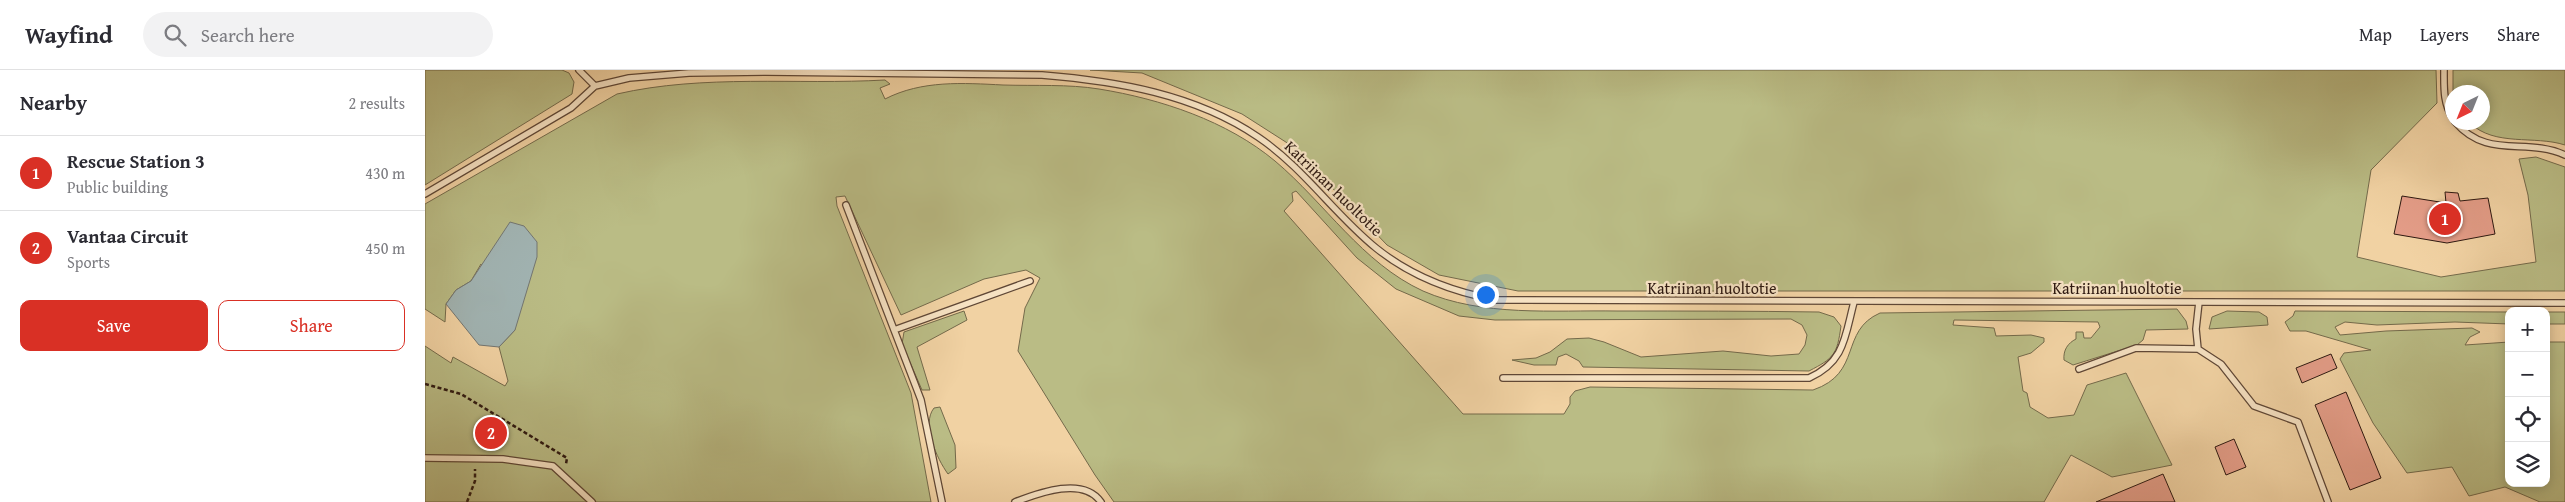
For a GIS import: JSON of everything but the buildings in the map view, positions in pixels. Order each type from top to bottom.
[{"type":"lane","points":[[579,70],[595,86]]},
{"type":"lane","points":[[2444,70],[2445,100]]},
{"type":"lane","name":"Katriinan huoltotie","points":[[425,194],[571,108],[595,86],[629,78],[662,75],[766,72],[1042,76],[1130,86],[1155,92],[1204,110],[1257,136],[1301,172],[1376,248],[1422,278],[1460,292],[1497,300],[1525,302],[2565,303]]},
{"type":"lane","points":[[2461,130],[2492,146],[2541,147],[2565,155]]},
{"type":"lane","points":[[846,205],[921,400],[941,502]]},
{"type":"lane","points":[[894,330],[1030,281]]},
{"type":"lane","points":[[1503,378],[1809,378],[1823,372],[1838,357],[1854,302]]},
{"type":"lane","name":"Katriinan huoltotie","points":[[2199,302],[2197,329],[2199,349]]},
{"type":"lane","points":[[2079,369],[2136,348],[2199,349],[2221,364],[2254,406],[2298,422],[2328,502]]},
{"type":"lane","points":[[425,458],[503,459],[553,466],[592,502]]},
{"type":"lane","points":[[1015,502],[1033,495],[1075,487],[1097,496],[1101,502]]},
{"type":"path","points":[[425,384],[461,394],[546,444],[567,458],[564,476]]},
{"type":"path","points":[[467,502],[475,481],[475,460]]},
{"type":"green space","points":[[425,70],[562,70],[569,73],[574,82],[572,94],[425,185]]},
{"type":"green space","points":[[1090,70],[2436,70],[2437,103],[2371,170],[2357,257],[2441,277],[2536,262],[2528,195],[2519,159],[2536,157],[2565,167],[2565,291],[1518,291],[1439,275],[1387,245],[1292,146],[1242,114],[1142,73]]},
{"type":"green space","points":[[2453,70],[2565,70],[2565,145],[2553,142],[2503,138],[2480,130],[2490,130],[2490,85],[2453,85]]},
{"type":"green space","points":[[885,80],[890,84],[880,88],[885,99],[913,89],[943,84],[1087,87],[1146,99],[1192,114],[1236,134],[1275,161],[1363,249],[1401,279],[1423,291],[1469,305],[1543,311],[1819,312],[1834,317],[1841,326],[1836,350],[1824,363],[1809,371],[1583,367],[1579,361],[1566,354],[1558,357],[1556,365],[1534,365],[1512,360],[1536,358],[1550,352],[1567,339],[1589,338],[1641,357],[1723,351],[1771,356],[1799,354],[1805,345],[1807,335],[1802,325],[1791,319],[1495,320],[1459,316],[1396,289],[1357,258],[1296,191],[1292,193],[1293,201],[1284,211],[1463,414],[1564,414],[1570,404],[1570,397],[1575,391],[1590,387],[1813,390],[1829,383],[1839,373],[1859,330],[1867,321],[1880,313],[2177,309],[2186,321],[2188,329],[2146,330],[2143,340],[2137,345],[2073,365],[2064,360],[2064,353],[2067,347],[2076,339],[2076,332],[2083,332],[2084,338],[2091,338],[2100,327],[2098,322],[1954,320],[1953,325],[1994,328],[1996,336],[2031,335],[2044,338],[2044,342],[2031,353],[2018,357],[2023,391],[2027,393],[2030,407],[2048,418],[2074,415],[2087,385],[2126,373],[2172,465],[2112,477],[2071,455],[2044,502],[1114,502],[1095,475],[1018,351],[1025,308],[1040,278],[1026,270],[984,279],[901,315],[845,196],[836,197],[837,206],[911,393],[931,502],[425,502],[425,346],[451,363],[453,357],[505,386],[508,381],[499,347],[515,330],[481,264],[471,281],[456,290],[446,304],[445,322],[425,309],[425,204],[617,94],[683,84],[717,82]]},
{"type":"green space","points":[[964,311],[967,320],[917,347],[930,390],[922,390],[902,344],[904,332]]},
{"type":"green space","points":[[2227,311],[2259,312],[2267,317],[2268,325],[2209,329],[2212,317]]},
{"type":"green space","points":[[2295,311],[2505,312],[2505,324],[2455,322],[2377,325],[2345,322],[2335,327],[2340,335],[2386,331],[2472,328],[2480,332],[2470,337],[2465,345],[2505,342],[2505,487],[2469,496],[2452,467],[2407,473],[2373,423],[2340,359],[2344,353],[2371,350],[2306,331],[2290,331],[2285,322],[2293,316]]},
{"type":"green space","points":[[2550,312],[2565,312],[2565,324],[2550,324]]},
{"type":"green space","points":[[2550,342],[2565,342],[2565,502],[2540,502],[2505,487],[2550,487]]},
{"type":"green space","points":[[940,407],[955,445],[956,468],[948,474],[935,451],[930,432],[930,415],[934,408]]},
{"type":"shaded area","points":[[510,222],[524,226],[537,242],[537,257],[515,330],[499,347],[479,345],[446,304],[456,290],[471,281]]},
{"type":"place","name":"Rescue Station 3","points":[[2445,219]]},
{"type":"place","name":"Vantaa Circuit","points":[[491,433]]}]
